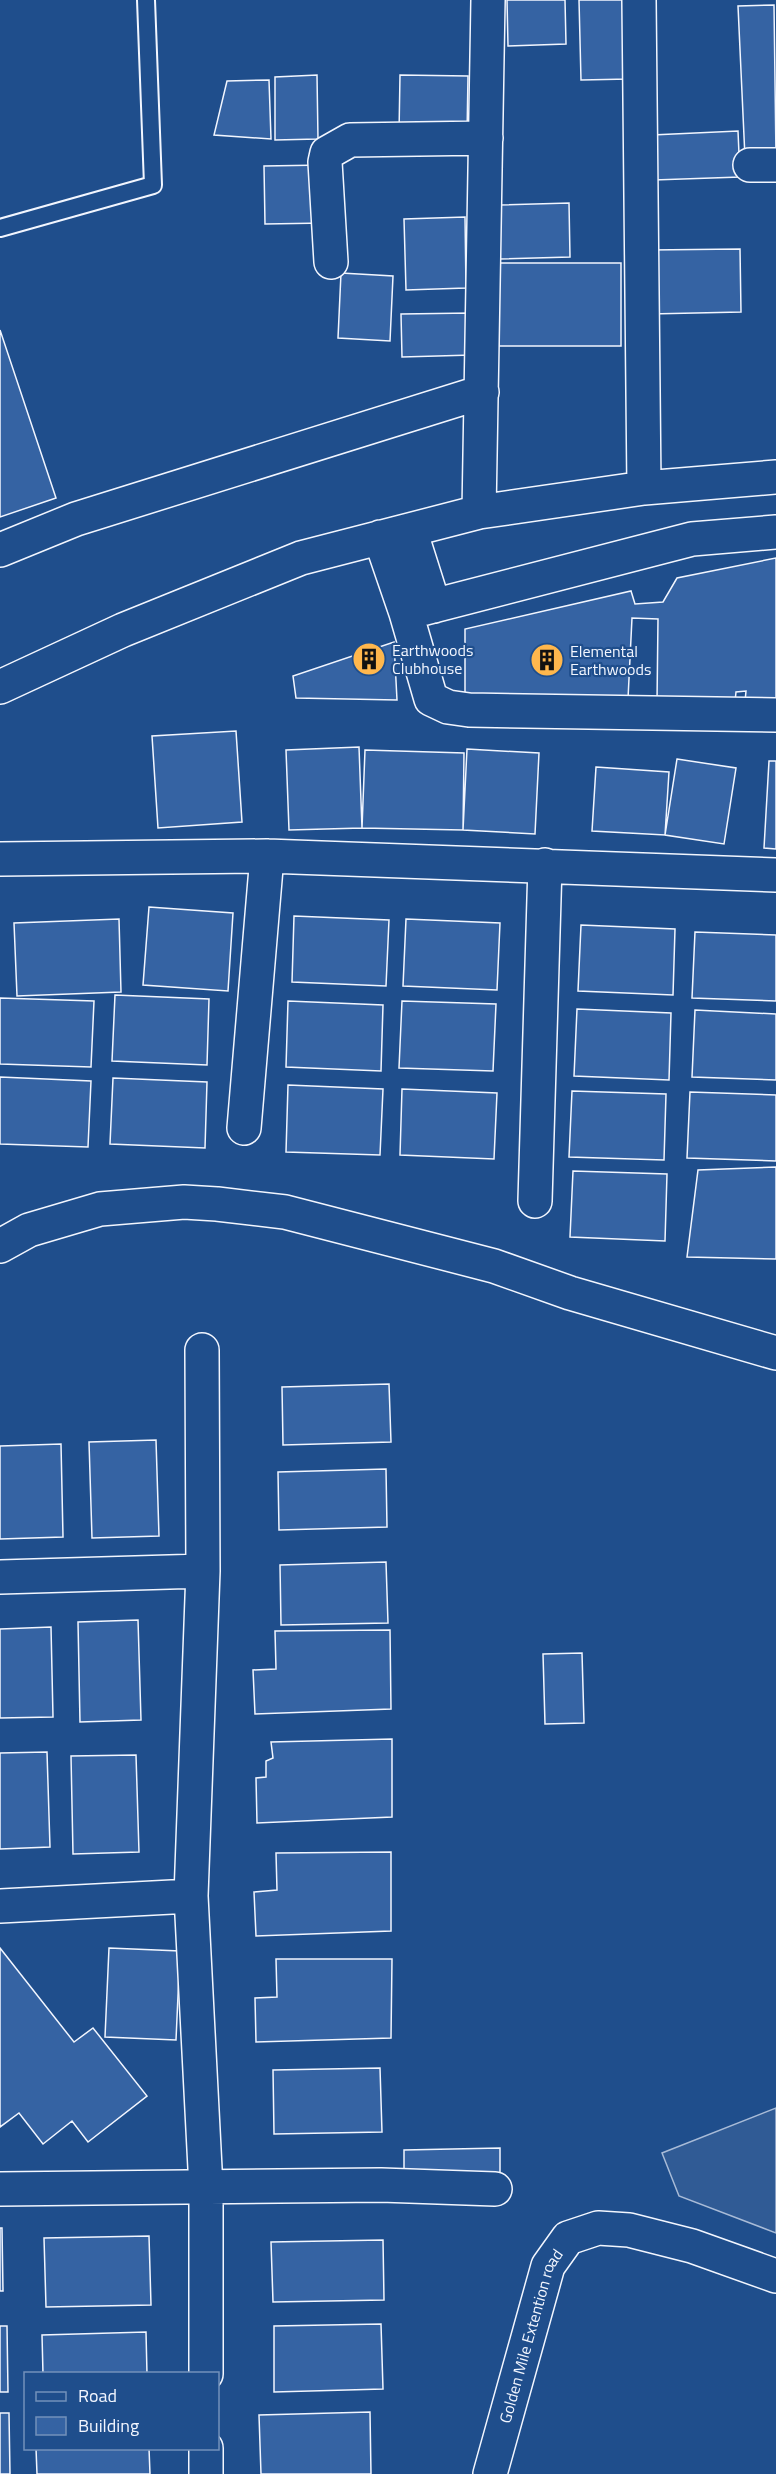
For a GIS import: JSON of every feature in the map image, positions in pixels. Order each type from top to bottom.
[{"type":"street","points":[[479,512],[488,0]]},
{"type":"street","points":[[639,0],[644,488]]},
{"type":"street","points":[[331,262],[327,153],[350,140],[486,138]]},
{"type":"street","points":[[0,550],[76,519],[482,392]]},
{"type":"street","points":[[0,687],[123,630],[302,558],[479,512],[644,488],[776,477]]},
{"type":"street","points":[[420,609],[685,541],[712,536],[776,532]]},
{"type":"street","points":[[395,534],[420,609],[431,699],[448,707],[469,710],[776,715]]},
{"type":"street","points":[[0,859],[267,856],[776,875]]},
{"type":"street","points":[[244,1128],[267,856]]},
{"type":"street","points":[[536,1201],[544,865]]},
{"type":"street","points":[[0,1246],[29,1230],[100,1209],[184,1202],[285,1212],[494,1266],[570,1293],[776,1353]]},
{"type":"street","points":[[202,1350],[203,1571],[191,1896],[206,2188],[206,2372]]},
{"type":"street","points":[[0,1577],[203,1571]]},
{"type":"street","points":[[0,1906],[191,1896]]},
{"type":"street","points":[[0,2189],[381,2185],[495,2189]]},
{"type":"street","name":"Golden Mile Extention road","points":[[490,2474],[548,2266],[568,2238],[598,2228],[629,2230],[692,2246],[776,2276]]},
{"type":"street","points":[[206,2450],[206,2474]]},
{"type":"lane","points":[[0,228],[153,184],[146,0]]},
{"type":"shaded area","points":[[776,2108],[776,2233],[679,2196],[662,2153]]},
{"type":"building","points":[[507,0],[565,0],[566,44],[508,46]]},
{"type":"building","points":[[579,0],[627,0],[629,79],[581,80]]},
{"type":"building","points":[[774,5],[776,157],[745,158],[738,6]]},
{"type":"building","points":[[317,75],[318,139],[275,140],[275,77]]},
{"type":"building","points":[[400,75],[468,76],[467,134],[399,133]]},
{"type":"building","points":[[269,80],[271,139],[214,135],[227,81]]},
{"type":"building","points":[[738,131],[740,177],[654,180],[652,135]]},
{"type":"building","points":[[324,165],[325,223],[265,224],[264,166]]},
{"type":"building","points":[[569,203],[570,257],[499,259],[498,205]]},
{"type":"building","points":[[465,217],[466,288],[406,290],[404,219]]},
{"type":"building","points":[[740,249],[741,312],[650,314],[649,250]]},
{"type":"building","points":[[499,263],[621,263],[621,346],[499,346]]},
{"type":"building","points":[[341,273],[393,276],[390,341],[338,338]]},
{"type":"building","points":[[471,313],[472,355],[402,357],[401,314]]},
{"type":"building","points":[[0,330],[56,498],[0,517]]},
{"type":"building","name":"Elemental Earthwoods","points":[[776,558],[776,702],[745,702],[746,691],[736,692],[735,702],[657,702],[658,619],[632,618],[628,699],[465,695],[465,629],[631,591],[635,604],[663,602],[677,578]]},
{"type":"building","name":"Earthwoods Clubhouse","points":[[394,642],[397,700],[296,698],[293,676]]},
{"type":"building","points":[[236,731],[242,822],[158,828],[152,736]]},
{"type":"building","points":[[359,747],[362,828],[289,830],[286,750]]},
{"type":"building","points":[[467,749],[539,753],[535,834],[463,830]]},
{"type":"building","points":[[365,750],[464,753],[463,830],[362,828]]},
{"type":"building","points":[[677,759],[736,768],[724,844],[665,835]]},
{"type":"building","points":[[769,761],[776,761],[776,849],[764,848]]},
{"type":"building","points":[[596,767],[669,772],[665,835],[592,831]]},
{"type":"building","points":[[149,907],[233,913],[228,991],[143,985]]},
{"type":"building","points":[[294,916],[389,920],[386,986],[292,982]]},
{"type":"building","points":[[119,919],[121,992],[17,996],[14,923]]},
{"type":"building","points":[[406,919],[500,923],[497,990],[403,986]]},
{"type":"building","points":[[581,925],[675,929],[673,995],[578,991]]},
{"type":"building","points":[[695,932],[776,935],[776,1001],[692,998]]},
{"type":"building","points":[[115,995],[209,999],[207,1065],[112,1061]]},
{"type":"building","points":[[0,998],[94,1001],[91,1067],[0,1064]]},
{"type":"building","points":[[288,1001],[383,1005],[381,1071],[286,1067]]},
{"type":"building","points":[[402,1001],[496,1004],[493,1071],[399,1068]]},
{"type":"building","points":[[577,1009],[671,1013],[669,1080],[574,1076]]},
{"type":"building","points":[[695,1010],[776,1014],[776,1080],[692,1077]]},
{"type":"building","points":[[0,1077],[91,1081],[88,1147],[0,1144]]},
{"type":"building","points":[[113,1078],[207,1082],[205,1148],[110,1144]]},
{"type":"building","points":[[288,1085],[383,1089],[380,1155],[286,1152]]},
{"type":"building","points":[[402,1089],[497,1093],[494,1159],[400,1155]]},
{"type":"building","points":[[572,1091],[666,1094],[664,1160],[569,1157]]},
{"type":"building","points":[[690,1092],[776,1095],[776,1161],[687,1158]]},
{"type":"building","points":[[776,1167],[776,1259],[687,1257],[698,1170]]},
{"type":"building","points":[[573,1171],[667,1174],[665,1241],[570,1237]]},
{"type":"building","points":[[389,1384],[391,1442],[283,1445],[282,1387]]},
{"type":"building","points":[[156,1440],[159,1536],[92,1538],[89,1442]]},
{"type":"building","points":[[61,1444],[63,1537],[0,1539],[0,1446]]},
{"type":"building","points":[[386,1469],[387,1527],[279,1530],[278,1472]]},
{"type":"building","points":[[386,1562],[388,1623],[281,1625],[280,1565]]},
{"type":"building","points":[[138,1620],[141,1720],[80,1722],[78,1622]]},
{"type":"building","points":[[51,1627],[53,1717],[0,1718],[0,1629]]},
{"type":"building","points":[[390,1630],[391,1709],[255,1714],[253,1670],[276,1669],[275,1631]]},
{"type":"building","points":[[582,1653],[584,1723],[545,1724],[543,1654]]},
{"type":"building","points":[[392,1739],[392,1817],[257,1823],[256,1778],[266,1777],[266,1761],[273,1758],[271,1742]]},
{"type":"building","points":[[47,1752],[50,1847],[0,1849],[0,1753]]},
{"type":"building","points":[[136,1755],[139,1852],[73,1854],[71,1756]]},
{"type":"building","points":[[391,1852],[391,1931],[256,1936],[254,1892],[277,1890],[276,1853]]},
{"type":"building","points":[[0,1948],[74,2042],[93,2028],[147,2096],[88,2142],[72,2121],[43,2144],[19,2113],[0,2127]]},
{"type":"building","points":[[109,1948],[180,1951],[176,2040],[105,2037]]},
{"type":"building","points":[[276,1959],[392,1959],[391,2038],[256,2042],[255,1998],[277,1997]]},
{"type":"building","points":[[380,2068],[382,2132],[274,2134],[273,2070]]},
{"type":"building","points":[[500,2148],[500,2181],[404,2183],[404,2150]]},
{"type":"building","points":[[0,2228],[2,2228],[3,2291],[0,2291]]},
{"type":"building","points":[[149,2236],[151,2305],[46,2307],[44,2238]]},
{"type":"building","points":[[383,2240],[384,2300],[273,2302],[271,2242]]},
{"type":"building","points":[[381,2324],[383,2389],[274,2392],[274,2326]]},
{"type":"building","points":[[0,2326],[7,2326],[8,2392],[0,2392]]},
{"type":"building","points":[[146,2332],[147,2372],[43,2372],[42,2335]]},
{"type":"building","points":[[370,2412],[371,2474],[261,2474],[259,2415]]},
{"type":"building","points":[[0,2413],[9,2413],[10,2474],[0,2474]]},
{"type":"building","points":[[36,2450],[149,2450],[150,2474],[37,2474]]},
{"type":"place","name":"Earthwoods Clubhouse","points":[[369,659]]},
{"type":"place","name":"Elemental Earthwoods","points":[[547,660]]}]
